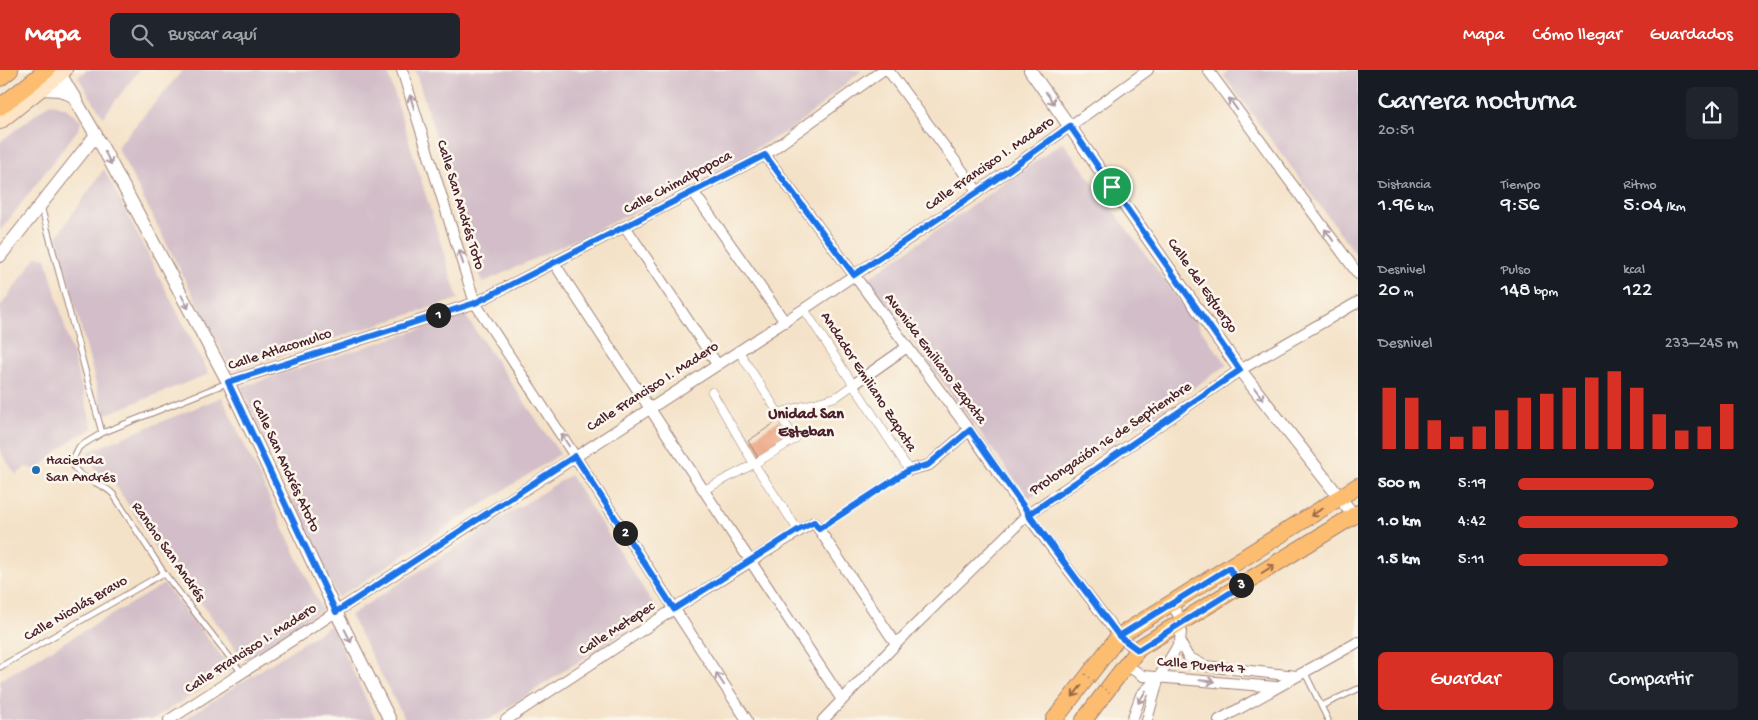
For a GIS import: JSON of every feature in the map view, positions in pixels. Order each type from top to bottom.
[{"type":"main road","points":[[0,78],[10,70]]},
{"type":"main road","points":[[0,122],[41,89],[58,71]]},
{"type":"main road","points":[[0,107],[58,71]]},
{"type":"main road","points":[[1054,720],[1119,636],[1358,486]]},
{"type":"main road","points":[[1084,720],[1113,688],[1126,665],[1138,650],[1356,515]]},
{"type":"main road","points":[[1229,568],[1241,586]]},
{"type":"main road","points":[[1091,670],[1113,688]]},
{"type":"street","name":"Calle San Andrés Toto","points":[[402,70],[475,303],[746,720]]},
{"type":"street","name":"Calle Chimalpopoca","points":[[475,303],[626,228],[765,155],[883,70]]},
{"type":"street","points":[[888,70],[978,192]]},
{"type":"street","name":"Calle del Esfuerzo","points":[[1030,70],[1240,370],[1340,498],[1356,515]]},
{"type":"street","name":"Calle Francisco I. Madero","points":[[169,720],[649,407],[785,322],[978,192],[1148,70]]},
{"type":"street","points":[[1208,70],[1358,274]]},
{"type":"street","name":"Calle San Andrés Atoto","points":[[58,71],[96,135],[228,382],[336,612],[390,720]]},
{"type":"street","points":[[41,89],[60,90],[75,97]]},
{"type":"street","points":[[0,256],[96,135]]},
{"type":"street","name":"Avenida Emiliano Zapata","points":[[765,155],[907,348],[970,430],[1028,515],[1119,636],[1138,650]]},
{"type":"street","points":[[694,193],[785,322]]},
{"type":"street","points":[[626,228],[717,364]]},
{"type":"street","points":[[554,263],[842,700]]},
{"type":"street","name":"Prolongación 16 de Septiembre","points":[[823,720],[896,644],[1028,515],[1240,370],[1358,302]]},
{"type":"street","name":"Calle Atlacomulco","points":[[228,382],[475,303]]},
{"type":"street","name":"Andador Emiliano Zapata","points":[[804,309],[909,470]]},
{"type":"street","points":[[778,412],[836,397],[907,348]]},
{"type":"street","points":[[704,490],[754,464],[795,438],[738,350]]},
{"type":"street","points":[[712,392],[754,464],[798,530]]},
{"type":"street","points":[[896,644],[819,529],[909,470],[928,465],[970,430]]},
{"type":"street","name":"Calle Metepec","points":[[506,720],[798,530],[814,522],[819,529]]},
{"type":"street","points":[[1147,720],[1159,678],[1180,642],[1182,621],[1171,603]]},
{"type":"street","name":"Calle Puerta 7","points":[[1180,642],[1188,657],[1205,666],[1302,674]]},
{"type":"street","points":[[1218,720],[1358,642]]},
{"type":"street","name":"Calle Puerta 7","points":[[1126,665],[1143,676],[1276,687]]},
{"type":"street","points":[[1132,720],[1141,695],[1159,678]]},
{"type":"lane","points":[[41,204],[102,433]]},
{"type":"lane","name":"Calle Atlacomulco","points":[[74,454],[79,447],[102,433],[228,382]]},
{"type":"lane","name":"Rancho San Andrés","points":[[74,454],[72,461],[78,473],[106,487],[113,494],[164,573],[242,673]]},
{"type":"lane","name":"Calle Nicolás Bravo","points":[[0,667],[164,573]]},
{"type":"lane","points":[[1302,674],[1328,720]]},
{"type":"lane","points":[[1321,706],[1358,689]]},
{"type":"path","points":[[1091,670],[1113,688]]},
{"type":"shaded area","points":[[87,70],[139,70],[103,117],[78,77]]},
{"type":"shaded area","points":[[183,70],[387,70],[458,299],[232,371],[117,147]]},
{"type":"shaded area","points":[[415,70],[862,70],[796,126],[671,195],[482,283]]},
{"type":"shaded area","points":[[1228,70],[1358,70],[1358,257],[1224,76]]},
{"type":"shaded area","points":[[50,103],[65,108],[81,120],[80,127],[0,231],[0,142]]},
{"type":"shaded area","points":[[1063,142],[1227,365],[1029,499],[867,279]]},
{"type":"shaded area","points":[[104,169],[209,374],[104,415],[57,236]]},
{"type":"shaded area","points":[[37,256],[46,258],[93,429],[74,438],[36,470],[26,467],[16,475],[0,451],[0,307]]},
{"type":"shaded area","points":[[465,315],[560,454],[338,598],[241,387]]},
{"type":"shaded area","points":[[222,397],[322,610],[244,660],[166,557],[161,558],[112,480],[98,475],[87,452]]},
{"type":"shaded area","points":[[570,475],[657,610],[489,720],[405,720],[350,615]]},
{"type":"shaded area","points":[[164,584],[232,669],[153,720],[0,720],[0,680]]},
{"type":"shaded area","points":[[331,625],[376,720],[183,720]]},
{"type":"building","points":[[779,420],[790,438],[759,459],[748,441]]},
{"type":"place","name":"Hacienda San Andrés","points":[[36,470]]},
{"type":"district","name":"Unidad San Esteban","points":[[806,424]]},
{"type":"route","points":[[1112,187],[1070,126],[978,192],[854,275],[765,155],[626,228],[475,303],[228,382],[336,612],[575,456],[674,609],[798,530],[814,522],[819,529],[909,470],[928,465],[970,430],[1028,515],[1058,555],[1119,636],[1229,568],[1241,586],[1138,650],[1119,636],[1028,515],[1240,370],[1112,187]]}]
